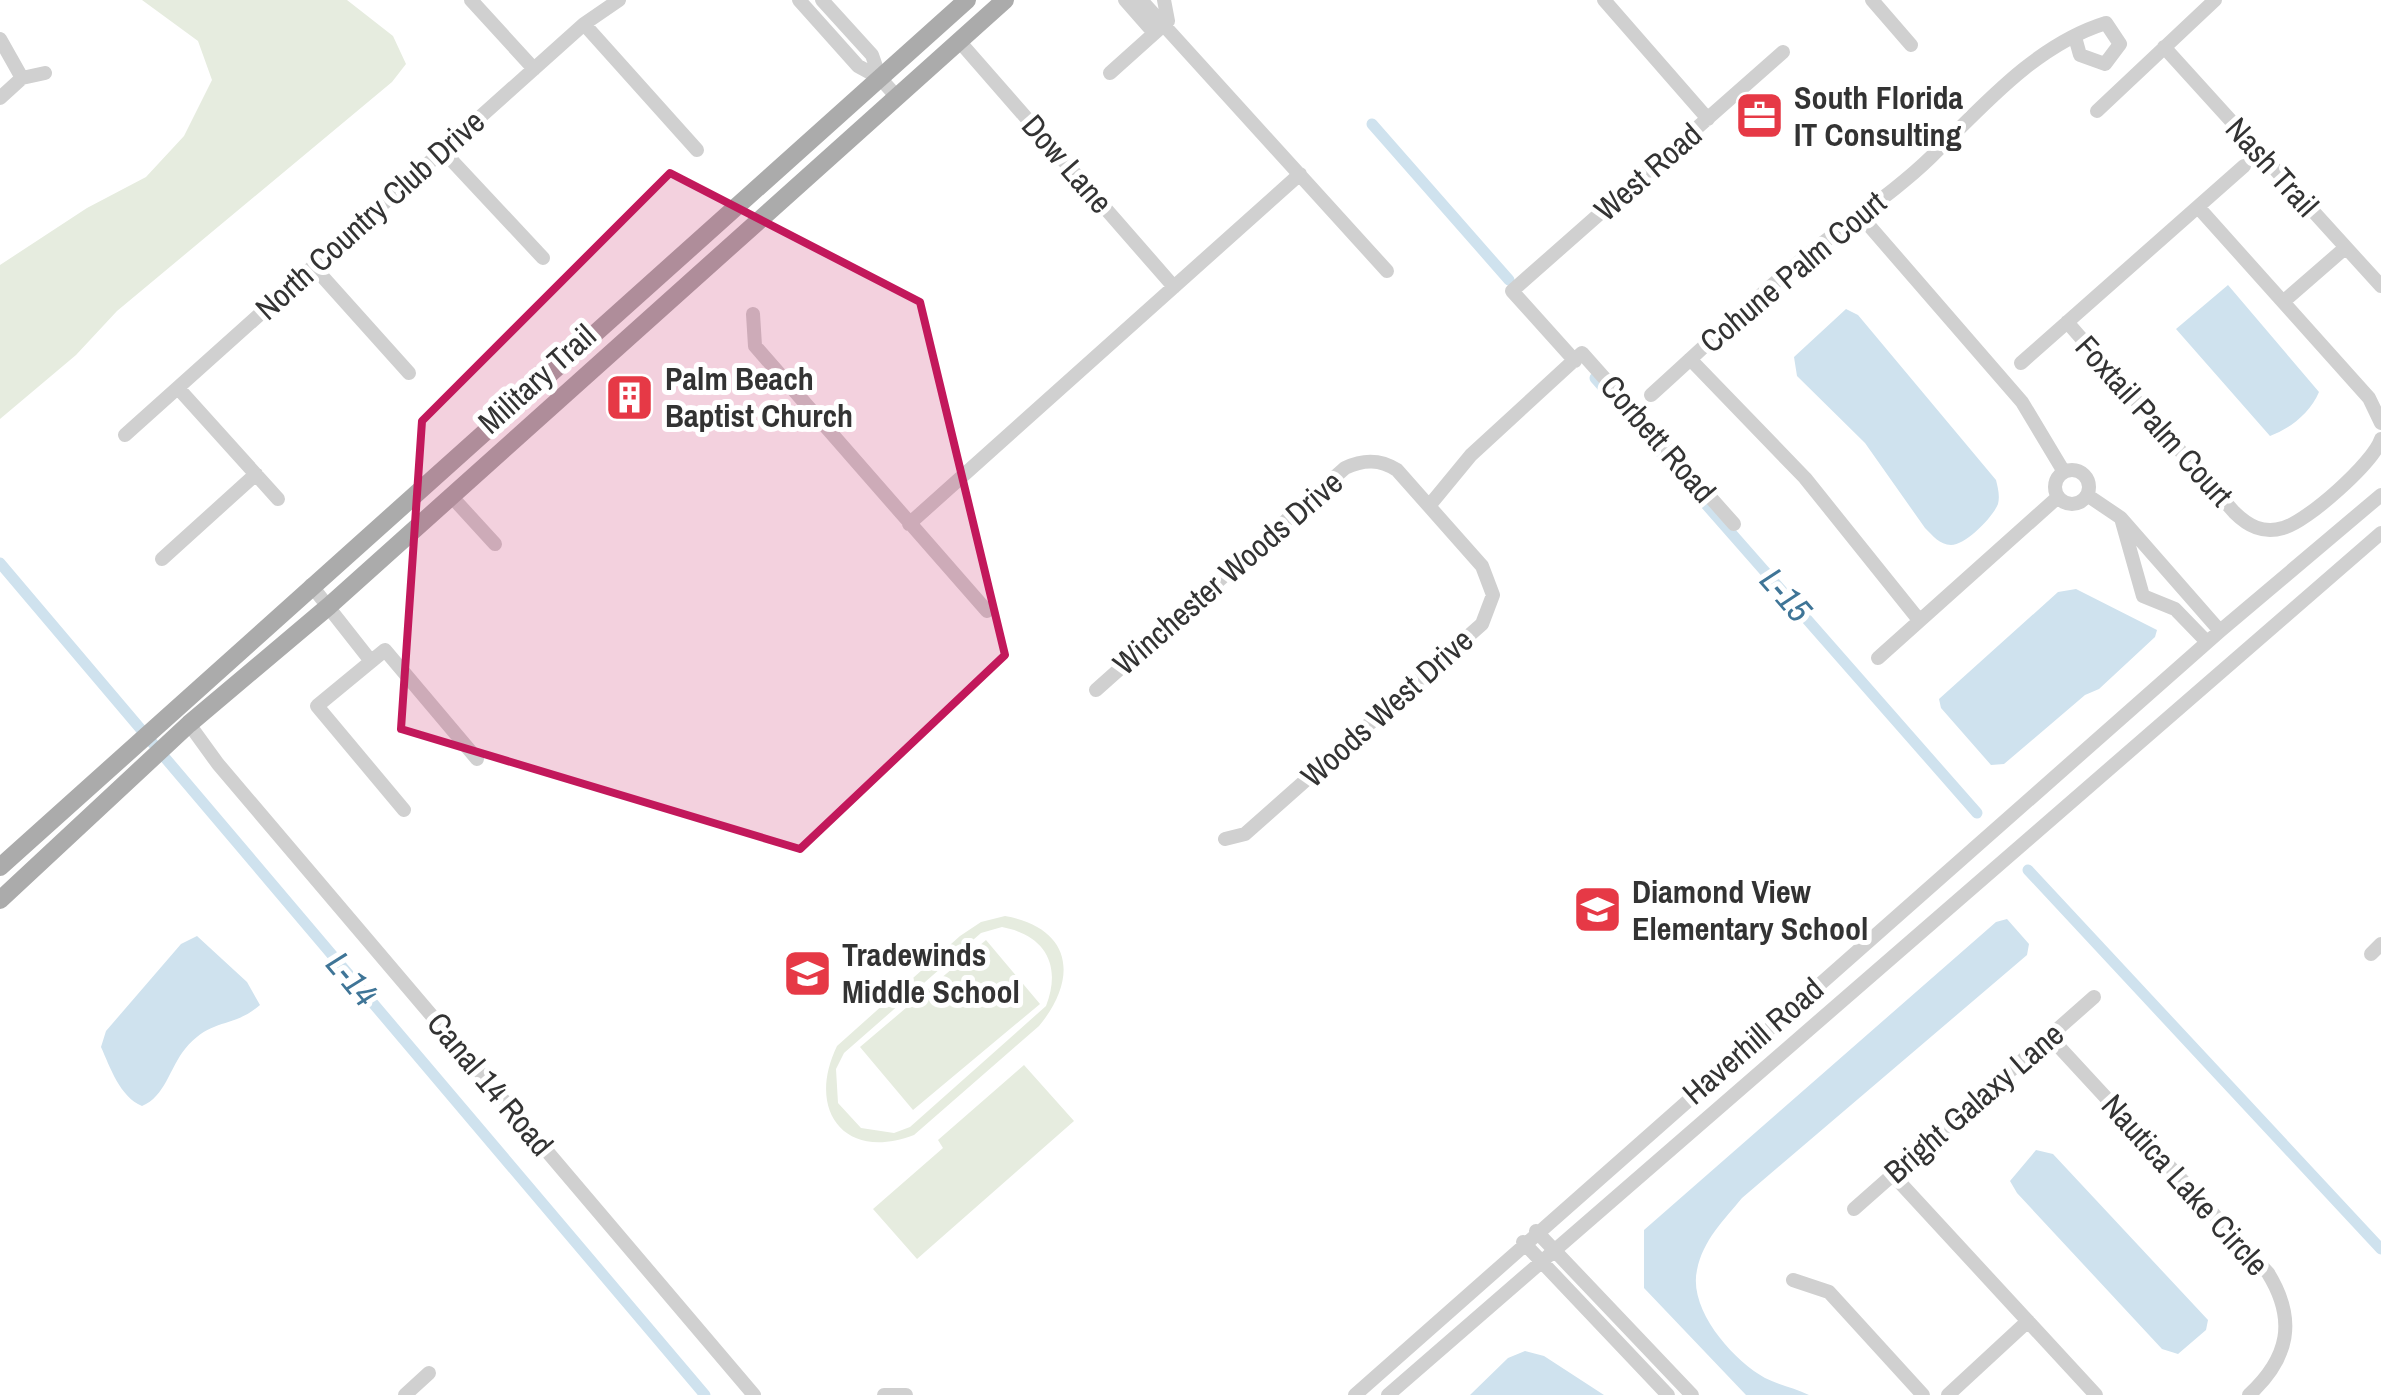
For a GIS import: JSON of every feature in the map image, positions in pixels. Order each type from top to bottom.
[{"type":"main road","name":"Military Trail","points":[[0,867],[967,0]]},
{"type":"main road","name":"Military Trail","points":[[0,900],[182,731],[452,497],[1006,0]]},
{"type":"street","points":[[471,0],[534,68]]},
{"type":"street","name":"North Country Club Drive","points":[[125,435],[534,68],[584,24],[619,0]]},
{"type":"street","points":[[799,0],[858,66],[880,78],[896,96]]},
{"type":"street","points":[[822,0],[872,55],[880,78]]},
{"type":"street","points":[[1110,73],[1168,21],[1164,0]]},
{"type":"street","points":[[1604,0],[1708,118]]},
{"type":"street","points":[[1872,0],[1912,44]]},
{"type":"street","points":[[2097,110],[2214,0]]},
{"type":"street","points":[[1139,3],[1158,29],[1300,174],[1388,271]]},
{"type":"street","points":[[584,24],[697,150]]},
{"type":"street","name":"Cohune Palm Court","points":[[1651,395],[1859,214],[1930,158],[1968,115],[2001,86],[2075,37]]},
{"type":"street","points":[[0,39],[22,78]]},
{"type":"street","name":"Dow Lane","points":[[959,41],[1174,287]]},
{"type":"street","name":"Nash Trail","points":[[2164,47],[2381,286]]},
{"type":"street","name":"West Road","points":[[1512,291],[1783,52]]},
{"type":"street","points":[[1,94],[22,78],[46,73]]},
{"type":"street","points":[[442,150],[543,258]]},
{"type":"street","points":[[2021,363],[2244,166]]},
{"type":"street","points":[[909,524],[1300,174]]},
{"type":"street","points":[[2198,207],[2369,398],[2381,423]]},
{"type":"street","points":[[1859,214],[2022,402],[2064,472]]},
{"type":"street","points":[[2284,302],[2345,248]]},
{"type":"street","points":[[313,266],[409,373]]},
{"type":"street","name":"Corbett Road","points":[[1512,291],[1734,524]]},
{"type":"street","points":[[753,314],[755,346],[986,611]]},
{"type":"street","name":"Foxtail Palm Court","points":[[2067,322],[2234,512],[2256,528],[2268,530],[2292,524],[2372,458],[2381,440]]},
{"type":"street","points":[[1428,506],[1471,455],[1579,357]]},
{"type":"street","points":[[1690,359],[1746,422],[1805,478],[1919,620]]},
{"type":"street","points":[[178,388],[278,499]]},
{"type":"street","name":"Winchester Woods Drive","points":[[1096,690],[1346,468],[1368,461],[1390,466],[1428,506]]},
{"type":"street","points":[[2058,497],[2055,483],[2064,472],[2076,470],[2086,477],[2087,495]]},
{"type":"street","points":[[162,558],[256,474]]},
{"type":"street","name":"Haverhill Road","points":[[1355,1395],[1523,1242],[2206,642],[2381,494]]},
{"type":"street","points":[[2058,497],[2073,504],[2087,495]]},
{"type":"street","points":[[2087,495],[2121,518],[2220,631]]},
{"type":"street","points":[[452,497],[495,544]]},
{"type":"street","points":[[1878,658],[2058,497]]},
{"type":"street","name":"Woods West Drive","points":[[1225,839],[1245,834],[1486,618],[1492,595],[1487,573],[1428,506]]},
{"type":"street","points":[[2121,518],[2143,596],[2175,609],[2206,642]]},
{"type":"street","name":"Haverhill Road","points":[[1388,1395],[2381,533]]},
{"type":"street","points":[[311,586],[370,660]]},
{"type":"street","points":[[404,810],[317,706],[370,660],[385,650],[478,759]]},
{"type":"street","name":"Canal 14 Road","points":[[182,731],[754,1395]]},
{"type":"street","points":[[1992,831],[2012,853]]},
{"type":"street","name":"Bright Galaxy Lane","points":[[1854,1209],[2094,997]]},
{"type":"street","name":"Nautica Lake Circle","points":[[2049,1036],[2268,1273],[2283,1296],[2288,1324],[2284,1352],[2270,1376],[2249,1395]]},
{"type":"street","points":[[1892,1174],[2096,1395]]},
{"type":"street","points":[[1536,1231],[1692,1395]]},
{"type":"street","points":[[1523,1242],[1668,1395]]},
{"type":"street","points":[[1793,1280],[1829,1292],[1923,1395]]},
{"type":"street","points":[[1948,1395],[2028,1321]]},
{"type":"street","points":[[405,1395],[429,1373]]},
{"type":"street","points":[[884,1395],[906,1395]]},
{"type":"highlighted area","points":[[670,173],[920,302],[1005,655],[800,849],[401,729],[422,421]]},
{"type":"shaded area","points":[[142,0],[347,0],[393,36],[406,64],[392,82],[117,311],[76,355],[0,419],[0,265],[87,208],[146,177],[184,136],[212,80],[198,41]]},
{"type":"shaded area","points":[[1005,916],[1027,922],[1056,943],[1063,973],[1052,1008],[1039,1026],[914,1135],[889,1142],[851,1136],[838,1125],[829,1109],[826,1091],[837,1046],[960,936],[981,922]],"holes":[[[1002,927],[1017,931],[1046,954],[1052,977],[1046,1006],[910,1127],[894,1133],[861,1128],[838,1103],[836,1069],[844,1053],[981,933]]]},
{"type":"shaded area","points":[[986,940],[1040,1004],[913,1110],[860,1047]]},
{"type":"shaded area","points":[[1024,1065],[1074,1121],[917,1259],[873,1209],[943,1148],[938,1140]]},
{"type":"water","points":[[2228,285],[2319,392],[2299,419],[2270,436],[2176,329]]},
{"type":"water","points":[[1846,309],[1858,315],[1996,480],[1999,498],[1995,509],[1978,529],[1957,544],[1947,545],[1930,534],[1865,443],[1797,376],[1794,357]]},
{"type":"water","points":[[2076,589],[2157,630],[2155,637],[2099,689],[2085,695],[2004,764],[1991,765],[1941,708],[1939,699],[2058,592]]},
{"type":"water","points":[[2007,919],[2029,944],[2027,955],[1742,1198],[1709,1240],[1700,1259],[1696,1285],[1706,1317],[1727,1346],[1753,1370],[1809,1395],[1746,1395],[1644,1288],[1644,1230],[1996,922]]},
{"type":"water","points":[[197,936],[247,982],[260,1005],[195,1039],[156,1096],[142,1106],[128,1096],[112,1072],[101,1047],[106,1031],[181,944]]},
{"type":"water","points":[[2036,1150],[2053,1154],[2208,1320],[2206,1330],[2178,1354],[2162,1349],[2017,1193],[2010,1181]]},
{"type":"water","points":[[1525,1351],[1544,1356],[1604,1395],[1470,1395],[1508,1358]]},
{"type":"waterway","name":"L-15","points":[[1372,124],[1509,280]]},
{"type":"waterway","name":"L-15","points":[[1595,378],[1977,813]]},
{"type":"waterway","name":"L-14","points":[[0,563],[705,1395]]},
{"type":"waterway","name":"L-15","points":[[2028,870],[2381,1249]]},
{"type":"place","name":"South Florida IT Consulting","points":[[1759,116]]},
{"type":"place","name":"Palm Beach Baptist Church","points":[[630,397]]},
{"type":"place","name":"Diamond View Elementary School","points":[[1597,910]]},
{"type":"place","name":"Tradewinds Middle School","points":[[807,973]]}]
